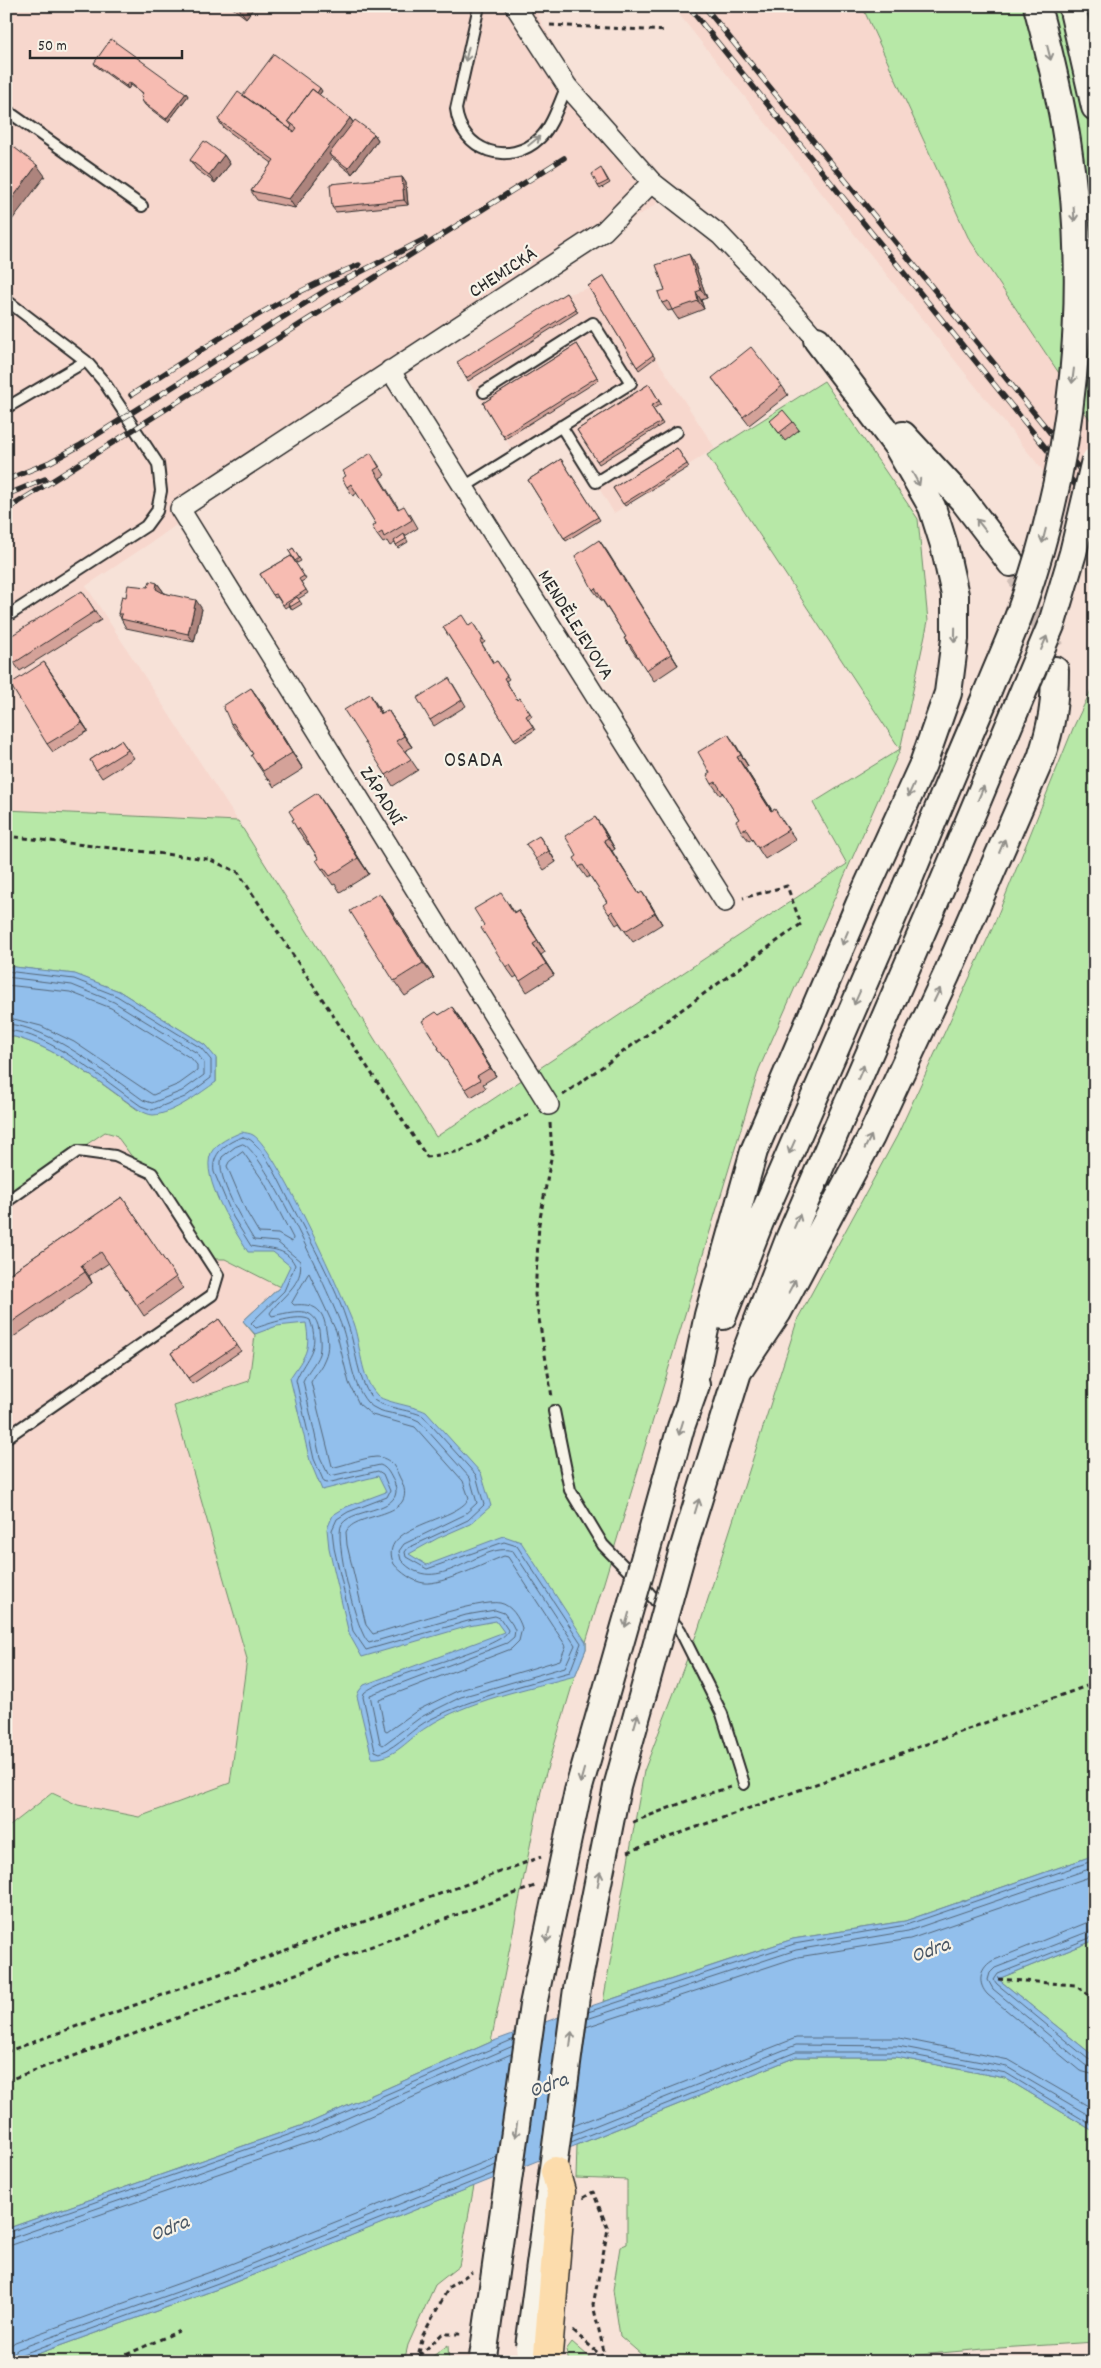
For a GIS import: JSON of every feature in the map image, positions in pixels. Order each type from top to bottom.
[{"type":"highway","points":[[535,2354],[561,2192],[554,2171]]},
{"type":"main road","points":[[690,1401],[760,1222],[905,889],[1023,605],[1043,541],[1064,448],[1075,365],[1077,285],[1074,209],[1067,142],[1051,58],[1037,6]]},
{"type":"main road","points":[[1072,6],[1095,107]]},
{"type":"main road","points":[[817,340],[962,500],[1011,563]]},
{"type":"main road","points":[[483,2359],[534,2005],[578,1791],[690,1401],[708,1315],[754,1151],[857,910],[923,764],[948,693],[955,639],[955,595],[944,545],[932,507],[897,446],[817,340]]},
{"type":"main road","points":[[554,2171],[577,1989],[617,1787],[682,1553],[738,1372],[789,1239],[935,902],[1052,623],[1073,553],[1095,460]]},
{"type":"main road","points":[[738,1372],[778,1312],[871,1137],[946,976],[1041,758],[1052,727],[1055,670]]},
{"type":"street","points":[[515,6],[567,86],[652,182],[720,234],[817,340]]},
{"type":"street","name":"CHEMICKÁ","points":[[180,509],[604,231],[652,182]]},
{"type":"street","name":"MENDĚLEJEVOVA","points":[[390,370],[725,902]]},
{"type":"street","name":"ZÁPADNÍ","points":[[180,509],[549,1105]]},
{"type":"lane","points":[[479,6],[456,108],[457,120],[471,140],[485,151],[498,153],[514,152],[528,146],[540,137],[548,127],[567,86]]},
{"type":"lane","points":[[6,110],[142,206]]},
{"type":"lane","points":[[6,300],[86,362],[104,382],[158,464],[162,491],[157,511],[146,526],[6,617]]},
{"type":"lane","points":[[464,487],[631,383],[593,323],[484,392]]},
{"type":"lane","points":[[6,408],[86,362]]},
{"type":"lane","points":[[560,426],[596,482],[677,432]]},
{"type":"lane","points":[[6,1202],[78,1151],[114,1156],[152,1173],[218,1275],[212,1295],[6,1438]]},
{"type":"lane","points":[[554,1411],[570,1490],[603,1545],[644,1587],[680,1630],[722,1714],[744,1784]]},
{"type":"path","points":[[527,24],[666,31]]},
{"type":"path","points":[[6,836],[208,859],[238,872],[427,1157],[461,1150],[549,1105],[801,924],[787,886],[725,902]]},
{"type":"path","points":[[549,1105],[552,1153],[539,1224],[535,1295],[554,1411]]},
{"type":"path","points":[[626,1825],[697,1797],[744,1784]]},
{"type":"path","points":[[6,2052],[545,1856]]},
{"type":"path","points":[[998,1979],[1075,1985],[1095,2000]]},
{"type":"path","points":[[593,2192],[608,2229],[593,2305],[606,2360],[609,2362]]},
{"type":"path","points":[[417,2362],[423,2335],[449,2287]]},
{"type":"path","points":[[110,2362],[179,2331]]},
{"type":"path","points":[[1040,2362],[1095,2356]]},
{"type":"shaded area","points":[[6,6],[595,6],[537,14],[567,70],[669,186],[655,205],[390,370],[158,538],[86,586],[238,821],[6,810]]},
{"type":"shaded area","points":[[630,6],[862,6],[968,237],[1095,427],[1095,536],[678,13]]},
{"type":"shaded area","points":[[603,277],[715,448],[614,513],[566,434],[558,434],[518,459],[457,363],[568,294],[586,289]]},
{"type":"shaded area","points":[[105,1132],[116,1135],[225,1259],[280,1287],[255,1334],[250,1381],[174,1406],[247,1659],[230,1783],[139,1817],[78,1805],[52,1793],[6,1829],[6,1199]]},
{"type":"green space","points":[[862,6],[1095,6],[1095,427],[968,237]]},
{"type":"green space","points":[[824,381],[918,519],[928,621],[900,750],[759,1069],[586,1642],[586,1649],[575,1676],[542,1786],[491,2042],[309,2123],[6,2229],[6,1829],[52,1793],[78,1805],[139,1817],[230,1783],[247,1659],[174,1406],[249,1381],[255,1335],[243,1321],[280,1287],[225,1259],[207,1259],[116,1135],[105,1132],[6,1199],[6,1035],[42,1047],[59,1056],[138,1110],[216,1082],[216,1059],[205,1045],[119,991],[74,974],[6,966],[6,810],[238,821],[436,1137],[847,864],[813,803],[900,749],[707,455]]},
{"type":"green space","points":[[1095,682],[1095,1855],[905,1921],[793,1939],[603,2002],[644,1771],[698,1630],[798,1318],[897,1136],[992,929],[1074,726]]},
{"type":"green space","points":[[1095,1940],[1095,2057],[998,1979]]},
{"type":"green space","points":[[796,2057],[896,2057],[1005,2078],[1095,2132],[1095,2342],[984,2349],[842,2362],[654,2362],[643,2356],[620,2336],[613,2290],[620,2247],[627,2244],[627,2180],[576,2178],[577,2145]]},
{"type":"green space","points":[[474,2186],[459,2266],[435,2285],[408,2345],[404,2362],[15,2362],[223,2287]]},
{"type":"green space","points":[[572,2342],[595,2362],[569,2362],[566,2350]]},
{"type":"green space","points":[[448,2345],[449,2362],[425,2362]]},
{"type":"water","points":[[6,966],[75,974],[119,991],[205,1045],[216,1058],[216,1082],[186,1102],[161,1114],[153,1115],[139,1110],[59,1056],[42,1047],[6,1035]]},
{"type":"water","points":[[242,1132],[253,1135],[263,1146],[292,1192],[353,1323],[364,1370],[371,1388],[380,1397],[426,1412],[481,1473],[491,1506],[470,1524],[438,1538],[409,1554],[427,1565],[504,1536],[521,1542],[586,1642],[586,1649],[575,1676],[498,1696],[461,1709],[427,1727],[394,1752],[380,1758],[372,1758],[357,1696],[364,1685],[504,1632],[496,1621],[469,1626],[362,1657],[349,1634],[329,1548],[327,1529],[333,1515],[346,1507],[386,1492],[378,1476],[322,1490],[310,1461],[290,1378],[306,1353],[308,1341],[306,1323],[277,1326],[255,1334],[243,1321],[280,1287],[290,1266],[273,1252],[248,1252],[214,1190],[209,1164],[211,1153],[220,1143]]},
{"type":"water","name":"Odra","points":[[1095,1855],[1095,1940],[998,1979],[1095,2057],[1095,2132],[1005,2078],[896,2057],[796,2057],[223,2287],[15,2362],[6,2362],[6,2229],[309,2123],[491,2042],[567,2014],[793,1939],[905,1921]]},
{"type":"building","points":[[111,39],[186,93],[166,119],[143,102],[141,96],[143,93],[129,82],[126,86],[94,63]]},
{"type":"building","points":[[274,54],[320,88],[317,93],[312,89],[288,121],[292,126],[290,129],[243,95]]},
{"type":"building","points":[[312,89],[350,118],[289,199],[251,191],[274,160],[218,120],[238,92],[294,132],[297,128],[288,121]]},
{"type":"building","points":[[355,120],[374,134],[348,168],[329,154]]},
{"type":"building","points":[[6,141],[37,165],[6,207]]},
{"type":"building","points":[[204,141],[224,155],[209,175],[190,160]]},
{"type":"building","points":[[601,168],[608,181],[598,186],[592,174]]},
{"type":"building","points":[[402,177],[404,200],[332,207],[330,184]]},
{"type":"building","points":[[689,254],[701,290],[696,292],[698,301],[672,310],[668,301],[662,303],[658,292],[665,290],[656,265]]},
{"type":"building","points":[[604,276],[653,355],[637,367],[588,286]]},
{"type":"building","points":[[566,293],[576,309],[466,378],[457,362]]},
{"type":"building","points":[[577,344],[597,377],[503,436],[483,403]]},
{"type":"building","points":[[751,347],[782,386],[743,417],[712,378]]},
{"type":"building","points":[[649,384],[659,401],[651,406],[661,422],[597,461],[577,430]]},
{"type":"building","points":[[783,410],[793,422],[779,433],[770,421]]},
{"type":"building","points":[[677,448],[687,464],[623,504],[613,488]]},
{"type":"building","points":[[371,453],[379,467],[374,470],[398,509],[404,506],[412,520],[384,537],[382,532],[377,535],[372,526],[376,524],[351,484],[347,487],[342,478],[346,476],[343,471]]},
{"type":"building","points":[[561,459],[598,517],[564,538],[528,480]]},
{"type":"building","points":[[404,534],[406,539],[396,545],[394,541]]},
{"type":"building","points":[[599,540],[671,654],[646,670],[630,644],[624,638],[626,637],[595,588],[593,590],[575,556]]},
{"type":"building","points":[[293,548],[299,558],[295,561],[289,551]]},
{"type":"building","points":[[291,556],[304,576],[299,579],[306,590],[283,605],[276,594],[273,595],[260,574]]},
{"type":"building","points":[[150,581],[157,583],[156,589],[163,593],[196,600],[188,634],[121,619],[122,614],[118,614],[122,596],[126,597],[128,585],[148,587]]},
{"type":"building","points":[[82,591],[95,611],[14,663],[6,651],[6,639]]},
{"type":"building","points":[[297,597],[300,601],[290,607],[288,604]]},
{"type":"building","points":[[462,615],[469,626],[473,623],[483,639],[480,641],[493,663],[497,661],[507,676],[504,678],[517,700],[520,698],[530,713],[526,716],[533,727],[514,739],[443,627]]},
{"type":"building","points":[[44,662],[82,723],[47,744],[10,684]]},
{"type":"building","points":[[449,678],[462,700],[430,720],[417,698]]},
{"type":"building","points":[[251,688],[292,753],[263,771],[251,755],[253,754],[233,723],[231,724],[223,706]]},
{"type":"building","points":[[370,694],[380,714],[388,710],[404,736],[396,741],[411,759],[386,775],[344,710]]},
{"type":"building","points":[[728,734],[741,755],[737,757],[771,811],[775,809],[788,830],[758,848],[745,828],[741,831],[736,821],[739,819],[716,782],[712,784],[707,775],[710,773],[698,752]]},
{"type":"building","points":[[121,740],[128,750],[96,770],[90,760]]},
{"type":"building","points":[[317,793],[358,858],[330,876],[316,860],[319,859],[299,828],[297,829],[289,811]]},
{"type":"building","points":[[595,817],[608,838],[604,840],[639,894],[642,892],[655,913],[625,931],[612,911],[609,914],[603,905],[607,902],[583,865],[579,867],[574,858],[577,856],[565,836]]},
{"type":"building","points":[[539,836],[549,851],[536,859],[526,844]]},
{"type":"building","points":[[379,893],[423,963],[394,981],[350,911]]},
{"type":"building","points":[[501,893],[514,913],[518,910],[538,941],[533,944],[546,964],[520,981],[510,965],[506,967],[481,928],[484,925],[474,909]]},
{"type":"building","points":[[452,1007],[490,1068],[477,1076],[480,1080],[465,1089],[422,1021],[436,1012],[439,1015]]},
{"type":"building","points":[[122,1197],[176,1277],[137,1305],[101,1252],[81,1265],[85,1272],[6,1326],[6,1276]]},
{"type":"building","points":[[219,1319],[237,1345],[188,1378],[171,1353]]},
{"type":"tunnel","points":[[1018,574],[1038,609],[1051,647]]},
{"type":"railway","points":[[688,6],[1095,509]]},
{"type":"railway","points":[[704,6],[1095,488]]},
{"type":"railway","points":[[6,510],[564,158]]},
{"type":"railway","points":[[6,480],[50,462],[79,446],[331,287],[425,239]]},
{"type":"railway","points":[[131,395],[270,308],[299,292],[359,265]]},
{"type":"railway","points":[[6,495],[45,479]]},
{"type":"district","name":"OSADA","points":[[474,759]]}]
